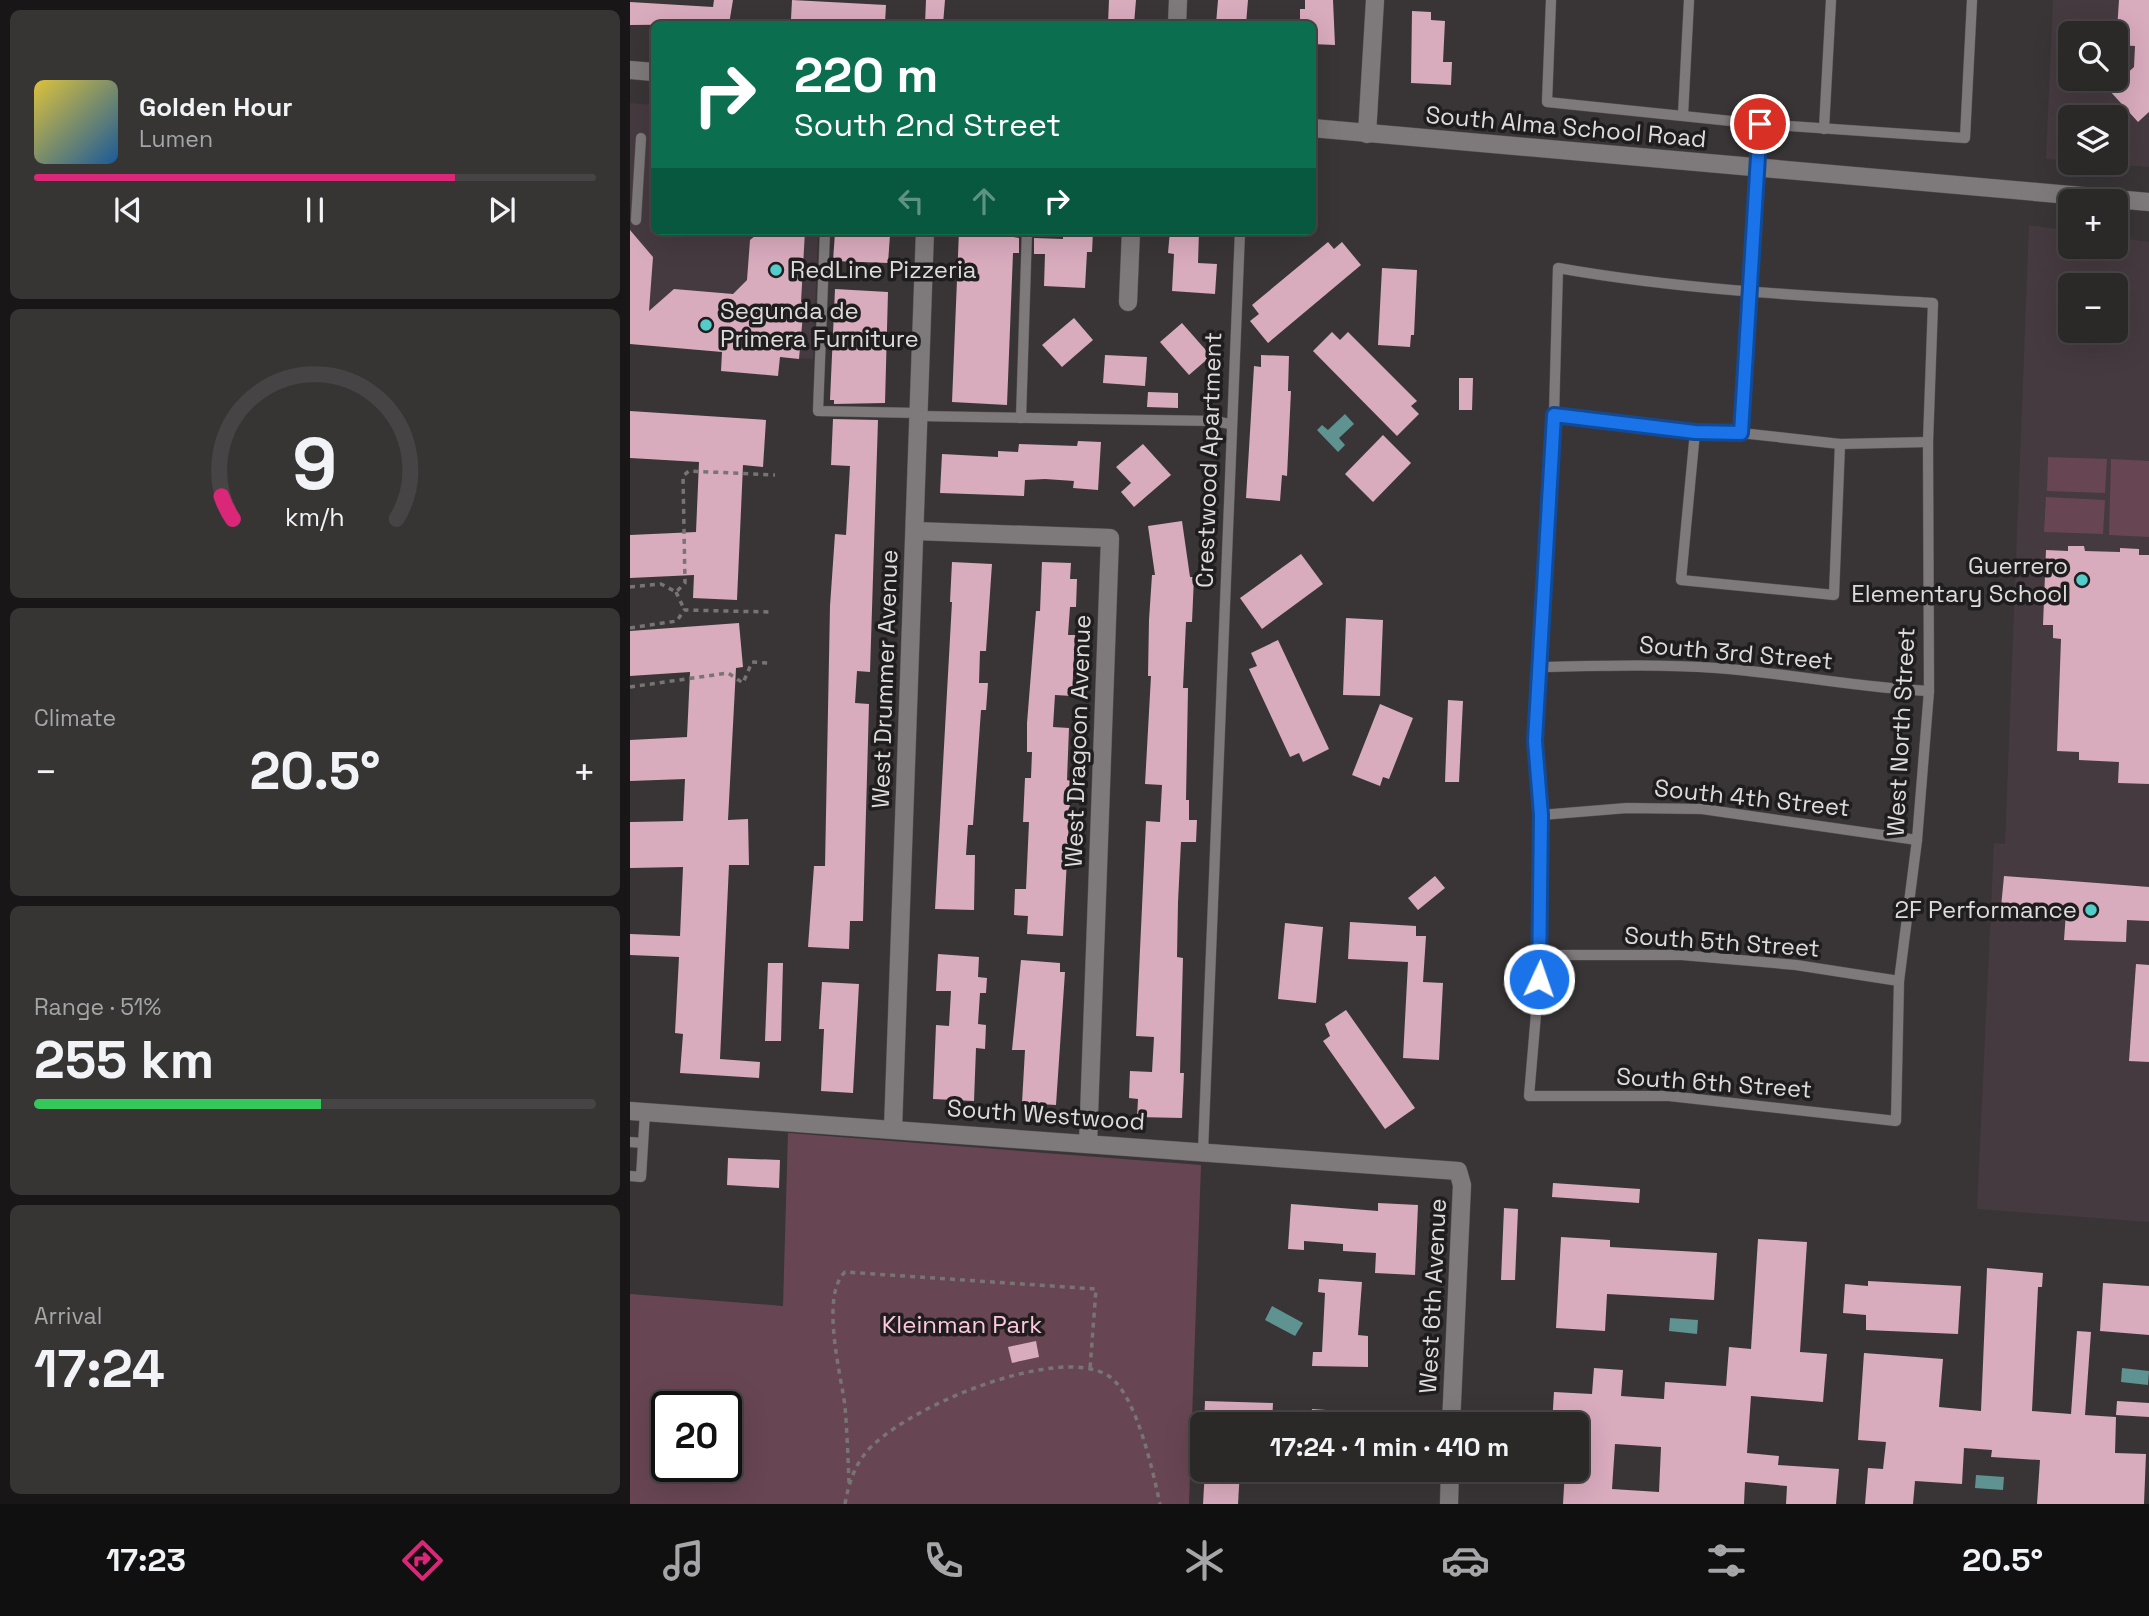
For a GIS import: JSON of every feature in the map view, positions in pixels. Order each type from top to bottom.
[{"type":"street","points":[[1177,21],[1178,0]]},
{"type":"street","points":[[1367,134],[1375,0]]},
{"type":"street","points":[[630,70],[651,72]]},
{"type":"street","name":"South Alma School Road","points":[[1316,128],[2149,202]]},
{"type":"street","name":"West Drummer Avenue","points":[[892,1129],[925,235]]},
{"type":"street","points":[[1128,302],[1130,235]]},
{"type":"street","name":"West Dragoon Avenue","points":[[915,531],[1110,538],[1088,1143]]},
{"type":"street","name":"South Westwood","points":[[637,1111],[1458,1171]]},
{"type":"street","name":"West 6th Avenue","points":[[1452,1412],[1462,1185],[1458,1171]]},
{"type":"street","points":[[1449,1504],[1450,1482]]},
{"type":"lane","points":[[1551,0],[1547,102],[1760,124],[1965,138],[1972,0]]},
{"type":"lane","points":[[1683,115],[1689,0]]},
{"type":"lane","points":[[1824,129],[1831,0]]},
{"type":"lane","points":[[1741,433],[1755,169],[1760,124]]},
{"type":"lane","points":[[636,220],[641,138]]},
{"type":"lane","points":[[825,235],[818,411],[1214,421],[1230,424]]},
{"type":"lane","points":[[1021,418],[1027,235]]},
{"type":"lane","name":"Crestwood Apartment","points":[[1203,1151],[1230,424],[1240,235]]},
{"type":"lane","points":[[1541,955],[1541,815],[1535,741],[1554,415],[1558,268],[1624,280],[1749,293]]},
{"type":"lane","name":"West North Street","points":[[1749,293],[1933,303],[1928,442],[1929,691],[1917,840],[1899,981],[1896,1121]]},
{"type":"lane","points":[[1554,415],[1695,432],[1741,433],[1840,444],[1928,442]]},
{"type":"lane","points":[[1695,432],[1681,580],[1835,595],[1840,444]]},
{"type":"lane","name":"South 3rd Street","points":[[1539,667],[1714,668],[1809,677],[1867,688],[1929,691]]},
{"type":"lane","name":"South 4th Street","points":[[1541,815],[1627,808],[1702,809],[1917,840]]},
{"type":"lane","name":"South 5th Street","points":[[1541,955],[1682,955],[1796,965],[1899,981]]},
{"type":"lane","name":"South 6th Street","points":[[1541,955],[1528,1096],[1669,1096],[1896,1121]]},
{"type":"lane","points":[[630,1176],[641,1177],[643,1143],[637,1111]]},
{"type":"lane","points":[[630,1142],[643,1143]]},
{"type":"path","points":[[676,592],[685,583],[683,476],[689,471],[775,475]]},
{"type":"path","points":[[630,587],[661,584],[676,592],[684,610]]},
{"type":"path","points":[[684,610],[770,612]]},
{"type":"path","points":[[630,628],[677,621],[684,610]]},
{"type":"path","points":[[630,687],[728,673],[743,683],[752,662],[768,663]]},
{"type":"path","points":[[845,1503],[849,1483],[844,1404],[834,1335],[837,1284],[845,1272],[1096,1289],[1090,1369]]},
{"type":"path","points":[[849,1483],[863,1456],[881,1438],[939,1401],[980,1385],[1027,1374],[1090,1369],[1114,1380],[1128,1402],[1160,1504]]},
{"type":"shaded area","points":[[2053,0],[2149,0],[2149,167],[2128,166],[2128,105],[2058,105],[2058,160],[2046,159]]},
{"type":"shaded area","points":[[630,103],[651,105],[651,235],[818,235],[813,359],[630,344]]},
{"type":"shaded area","points":[[2029,225],[2058,229],[2058,259],[2128,259],[2128,239],[2149,242],[2149,1222],[1977,1209],[1994,843],[2005,844]]},
{"type":"green space","points":[[2048,457],[2107,459],[2105,493],[2047,491]]},
{"type":"green space","points":[[2111,459],[2149,461],[2149,537],[2109,535]]},
{"type":"green space","points":[[2046,497],[2105,500],[2103,534],[2044,532]]},
{"type":"green space","name":"Kleinman Park","points":[[788,1133],[1201,1165],[1192,1412],[1190,1412],[1189,1504],[630,1504],[630,1294],[783,1306]]},
{"type":"water","points":[[1345,414],[1354,424],[1339,438],[1345,445],[1338,452],[1317,430],[1322,425],[1328,430]]},
{"type":"water","points":[[1272,1306],[1303,1323],[1295,1336],[1265,1320]]},
{"type":"water","points":[[1670,1318],[1698,1320],[1697,1334],[1669,1331]]},
{"type":"water","points":[[2122,1368],[2149,1371],[2148,1385],[2121,1382]]},
{"type":"water","points":[[1976,1475],[2004,1477],[2003,1490],[1975,1488]]},
{"type":"building","points":[[714,0],[733,0],[730,21],[651,21],[651,25],[630,25],[630,2],[713,7]]},
{"type":"building","points":[[792,0],[886,5],[885,21],[791,19]]},
{"type":"building","points":[[926,0],[945,0],[943,21],[925,21]]},
{"type":"building","points":[[1109,0],[1136,0],[1134,21],[1108,21]]},
{"type":"building","points":[[1218,0],[1248,0],[1246,21],[1216,21]]},
{"type":"building","points":[[1305,0],[1333,0],[1335,45],[1316,44],[1316,21],[1300,21],[1300,9],[1305,9]]},
{"type":"building","points":[[2119,0],[2149,0],[2149,112],[2138,122],[2128,111],[2128,105],[2123,105],[2110,91],[2128,91],[2128,73],[2134,67],[2135,46],[2128,46],[2128,21],[2118,21]]},
{"type":"building","points":[[1412,11],[1431,12],[1431,20],[1445,21],[1443,62],[1452,62],[1451,85],[1411,83]]},
{"type":"building","points":[[630,230],[653,257],[649,311],[674,289],[733,294],[747,280],[750,240],[756,235],[805,235],[801,302],[804,303],[799,359],[780,357],[778,376],[721,371],[722,352],[630,344]]},
{"type":"building","points":[[835,235],[890,235],[888,263],[833,261]]},
{"type":"building","points":[[959,235],[1013,235],[1019,238],[1019,253],[1013,253],[1007,405],[952,402]]},
{"type":"building","points":[[1063,235],[1093,235],[1092,252],[1087,252],[1085,288],[1044,286],[1045,254],[1034,254],[1034,238],[1063,239]]},
{"type":"building","points":[[1170,235],[1199,235],[1198,263],[1217,264],[1215,294],[1172,291],[1174,254],[1168,253]]},
{"type":"building","points":[[1328,242],[1334,249],[1342,242],[1361,265],[1268,343],[1250,321],[1259,314],[1252,305]]},
{"type":"building","points":[[1382,268],[1417,270],[1414,335],[1411,335],[1410,347],[1378,345]]},
{"type":"building","points":[[835,289],[888,292],[885,403],[834,404],[834,400],[830,400]]},
{"type":"building","points":[[1074,318],[1093,340],[1062,367],[1042,345]]},
{"type":"building","points":[[1182,323],[1211,356],[1189,375],[1160,342]]},
{"type":"building","points":[[1332,332],[1340,340],[1348,332],[1417,401],[1411,406],[1419,414],[1397,436],[1313,351]]},
{"type":"building","points":[[1105,355],[1147,357],[1145,386],[1103,383]]},
{"type":"building","points":[[1261,355],[1289,356],[1288,391],[1291,391],[1287,476],[1282,475],[1280,501],[1246,498],[1254,366],[1261,367]]},
{"type":"building","points":[[1459,378],[1473,378],[1472,410],[1459,410]]},
{"type":"building","points":[[1148,392],[1178,393],[1178,408],[1147,407]]},
{"type":"building","points":[[630,411],[766,420],[763,467],[743,465],[737,600],[693,598],[694,575],[630,578],[630,535],[696,532],[699,462],[630,458]]},
{"type":"building","points":[[833,419],[878,420],[870,672],[857,671],[855,703],[869,704],[863,921],[850,921],[849,949],[808,947],[814,866],[825,866],[830,606],[835,534],[846,535],[850,466],[831,465]]},
{"type":"building","points":[[1383,435],[1411,463],[1373,502],[1345,474]]},
{"type":"building","points":[[1078,441],[1101,442],[1098,490],[1073,488],[1074,481],[1045,479],[1025,480],[1024,496],[940,493],[942,454],[998,457],[998,451],[1018,452],[1019,444],[1077,446]]},
{"type":"building","points":[[1143,444],[1171,475],[1134,507],[1121,492],[1131,483],[1116,467]]},
{"type":"building","points":[[1182,521],[1190,577],[1194,577],[1192,622],[1186,622],[1183,688],[1188,688],[1186,800],[1189,800],[1189,820],[1197,820],[1196,842],[1181,842],[1177,957],[1183,958],[1180,1073],[1184,1073],[1182,1118],[1137,1117],[1138,1099],[1129,1098],[1130,1071],[1152,1072],[1154,1037],[1136,1036],[1146,821],[1160,822],[1162,785],[1145,784],[1151,676],[1148,676],[1149,620],[1152,575],[1155,575],[1148,526]]},
{"type":"building","points":[[2068,546],[2084,546],[2085,551],[2120,552],[2120,548],[2139,549],[2139,555],[2149,555],[2149,784],[2118,783],[2119,762],[2079,760],[2079,752],[2057,751],[2061,639],[2053,638],[2053,625],[2043,625],[2046,550],[2068,551]]},
{"type":"building","points":[[1301,554],[1323,584],[1262,629],[1240,598]]},
{"type":"building","points":[[952,562],[992,564],[986,651],[980,651],[979,683],[988,683],[986,710],[981,710],[973,825],[968,825],[966,855],[975,855],[974,910],[935,909]]},
{"type":"building","points":[[1042,562],[1071,563],[1070,579],[1077,579],[1076,607],[1070,607],[1068,635],[1075,635],[1072,696],[1055,695],[1053,727],[1069,728],[1067,780],[1071,781],[1063,936],[1027,934],[1028,916],[1014,915],[1015,889],[1026,889],[1029,822],[1023,822],[1025,778],[1031,778],[1032,752],[1027,752],[1027,723],[1036,611],[1040,611]]},
{"type":"building","points":[[1346,618],[1383,620],[1380,696],[1343,695]]},
{"type":"building","points":[[739,623],[743,667],[736,668],[728,820],[748,819],[749,865],[729,865],[720,1059],[760,1062],[759,1078],[680,1073],[683,1034],[675,1033],[679,957],[630,955],[630,934],[680,936],[683,867],[630,868],[630,822],[683,821],[685,779],[630,781],[630,740],[687,737],[690,672],[630,676],[630,631]]},
{"type":"building","points":[[1278,640],[1329,749],[1303,762],[1299,753],[1290,757],[1249,669],[1257,666],[1251,653]]},
{"type":"building","points":[[1448,700],[1463,701],[1459,782],[1445,782]]},
{"type":"building","points":[[1380,704],[1413,718],[1389,779],[1383,777],[1380,786],[1352,775]]},
{"type":"building","points":[[1435,876],[1445,888],[1418,910],[1408,898]]},
{"type":"building","name":"2F Performance","points":[[2004,876],[2149,887],[2149,921],[2127,920],[2126,942],[2064,940],[2066,912],[2001,907]]},
{"type":"building","points":[[1350,922],[1416,926],[1416,936],[1426,936],[1423,982],[1443,983],[1439,1060],[1403,1058],[1408,962],[1348,959]]},
{"type":"building","points":[[1285,923],[1323,927],[1316,1003],[1278,999]]},
{"type":"building","points":[[938,954],[979,957],[978,977],[987,978],[986,993],[980,993],[978,1024],[986,1025],[985,1049],[976,1048],[974,1101],[933,1099],[936,1025],[949,1026],[951,991],[936,991]]},
{"type":"building","points":[[1021,960],[1060,963],[1060,972],[1065,972],[1056,1105],[1022,1103],[1025,1050],[1012,1050]]},
{"type":"building","points":[[768,963],[783,963],[781,1041],[765,1041]]},
{"type":"building","points":[[2136,964],[2149,965],[2149,1062],[2129,1061]]},
{"type":"building","points":[[822,982],[859,984],[853,1093],[821,1091],[824,1029],[819,1029]]},
{"type":"building","points":[[1346,1010],[1415,1108],[1385,1129],[1323,1041],[1330,1036],[1325,1024]]},
{"type":"building","points":[[728,1158],[780,1160],[779,1188],[727,1185]]},
{"type":"building","points":[[1553,1183],[1640,1189],[1639,1203],[1552,1197]]},
{"type":"building","points":[[1378,1203],[1418,1205],[1415,1275],[1375,1273],[1376,1253],[1343,1251],[1343,1244],[1304,1241],[1304,1250],[1288,1249],[1291,1204],[1378,1211]]},
{"type":"building","points":[[1504,1208],[1518,1209],[1515,1280],[1501,1280]]},
{"type":"building","points":[[1561,1237],[1610,1240],[1610,1247],[1717,1253],[1714,1300],[1607,1294],[1605,1331],[1556,1328]]},
{"type":"building","points":[[1758,1239],[1807,1242],[1800,1352],[1827,1354],[1823,1402],[1751,1396],[1747,1453],[1779,1456],[1778,1465],[1839,1469],[1836,1504],[1786,1504],[1787,1486],[1745,1482],[1744,1504],[1563,1504],[1564,1482],[1589,1482],[1589,1412],[1553,1412],[1554,1392],[1592,1394],[1594,1368],[1623,1370],[1621,1396],[1664,1399],[1665,1382],[1726,1386],[1729,1347],[1751,1349]],"holes":[[[1615,1444],[1661,1447],[1659,1492],[1612,1489]]]},
{"type":"building","points":[[1987,1268],[2043,1273],[2042,1287],[2038,1287],[2032,1411],[2071,1414],[2077,1331],[2091,1332],[2085,1415],[2116,1417],[2115,1453],[2146,1454],[2144,1504],[2037,1504],[2040,1460],[1991,1457],[1992,1450],[1964,1448],[1962,1484],[1915,1481],[1913,1504],[1865,1504],[1868,1468],[1883,1469],[1886,1442],[1858,1440],[1864,1353],[1943,1359],[1939,1407],[1981,1411]]},
{"type":"building","points":[[1319,1279],[1362,1282],[1358,1335],[1368,1336],[1368,1367],[1312,1366],[1313,1352],[1322,1352],[1325,1293],[1318,1292]]},
{"type":"building","points":[[1868,1281],[1961,1286],[1958,1334],[1866,1330],[1866,1315],[1843,1313],[1845,1284],[1868,1286]]},
{"type":"building","points":[[2103,1283],[2149,1286],[2149,1335],[2100,1331]]},
{"type":"building","points":[[1036,1341],[1039,1357],[1012,1363],[1008,1347]]},
{"type":"building","points":[[1205,1401],[1273,1403],[1273,1412],[1205,1412]]},
{"type":"building","points":[[2117,1401],[2149,1403],[2149,1417],[2116,1415]]},
{"type":"building","points":[[1312,1409],[1355,1412],[1312,1412]]},
{"type":"building","points":[[1204,1482],[1239,1482],[1238,1504],[1203,1504]]},
{"type":"place","name":"RedLine Pizzeria","points":[[776,270]]},
{"type":"place","name":"Segunda de Primera Furniture","points":[[706,325]]},
{"type":"place","name":"Guerrero Elementary School","points":[[2082,580]]},
{"type":"place","name":"2F Performance","points":[[2091,910]]},
{"type":"route","points":[[1539,979],[1541,815],[1535,741],[1554,415],[1695,432],[1741,433],[1755,169],[1760,124]]}]
